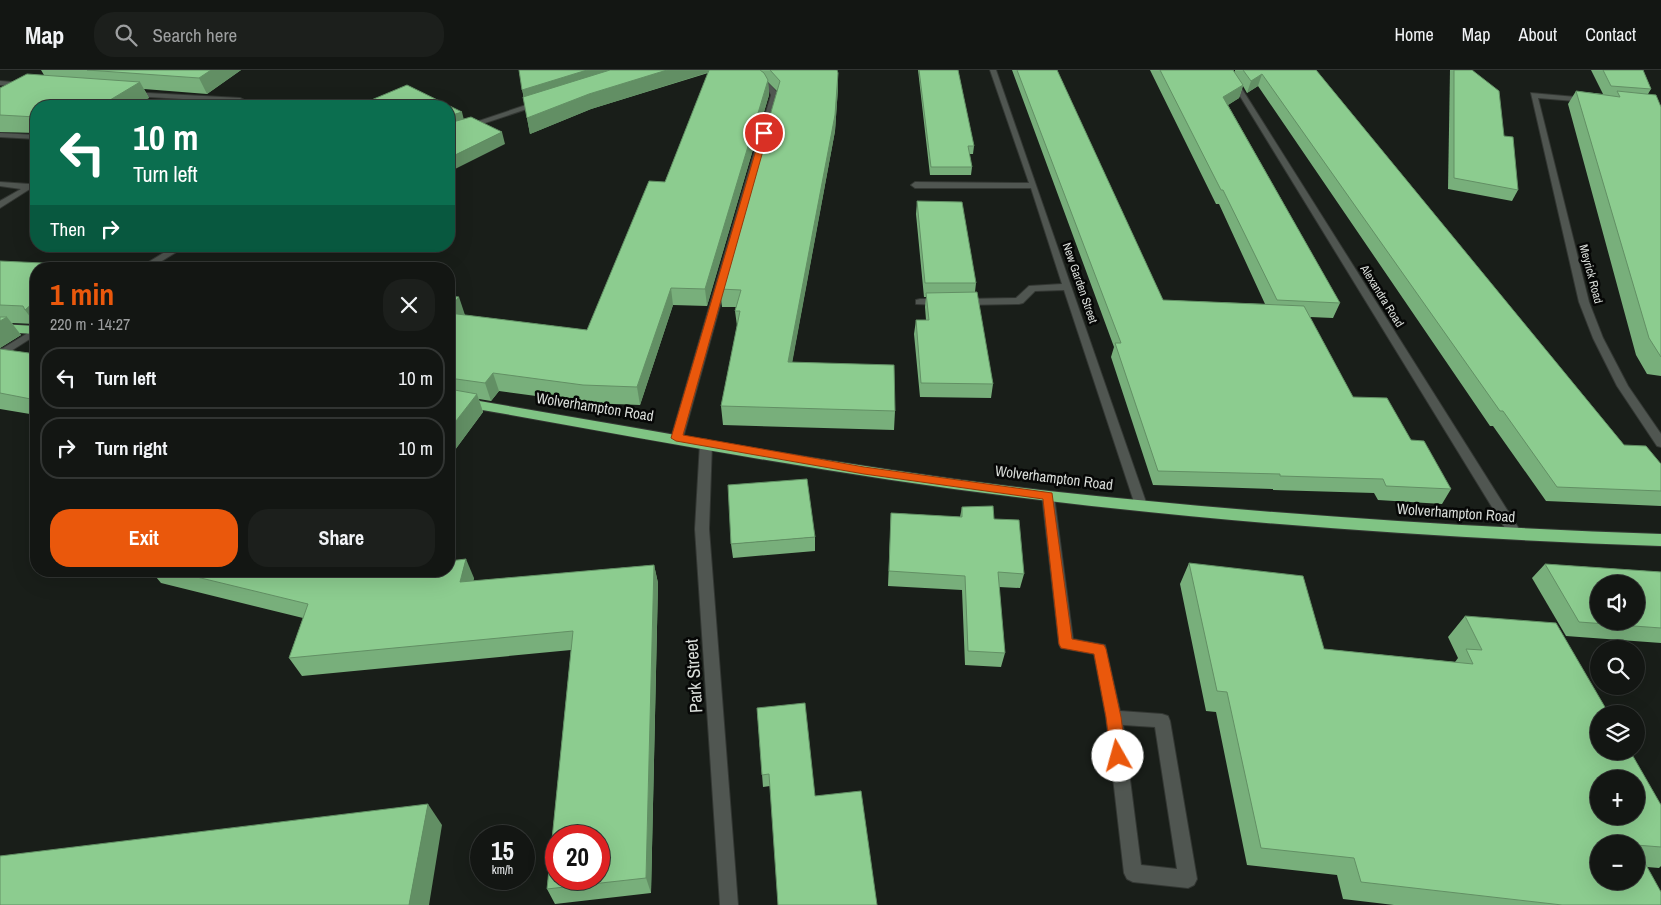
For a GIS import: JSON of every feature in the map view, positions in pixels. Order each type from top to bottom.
[{"type":"highway","points":[[0,328],[30,330]]},
{"type":"highway","name":"Wolverhampton Road","points":[[455,401],[864,471],[1048,496],[1317,522],[1516,534],[1661,540]]},
{"type":"street","points":[[676,438],[775,94],[768,85],[744,70]]},
{"type":"street","name":"New Garden Street","points":[[993,70],[1141,505]]},
{"type":"street","name":"Alexandra Road","points":[[1227,70],[1516,534]]},
{"type":"street","points":[[0,83],[37,86]]},
{"type":"street","points":[[123,93],[240,100]]},
{"type":"street","name":"Meyrick Road","points":[[1593,100],[1534,95],[1584,302],[1598,338],[1623,386],[1661,443]]},
{"type":"street","points":[[177,100],[182,97]]},
{"type":"street","points":[[455,131],[550,100]]},
{"type":"street","points":[[0,135],[30,137]]},
{"type":"street","points":[[0,184],[28,188],[0,206]]},
{"type":"street","points":[[915,185],[1034,186]]},
{"type":"street","points":[[154,262],[172,252]]},
{"type":"street","points":[[920,302],[1019,301],[1032,288],[1068,287]]},
{"type":"street","points":[[0,355],[30,335]]},
{"type":"street","name":"Park Street","points":[[706,443],[702,528],[730,905]]},
{"type":"street","points":[[1048,496],[1066,644],[1100,649],[1114,717],[1133,873],[1188,879],[1162,721],[1114,717]]},
{"type":"building","points":[[87,70],[211,70],[199,78]]},
{"type":"building","points":[[519,70],[587,70],[522,90]]},
{"type":"building","points":[[610,70],[667,70],[589,94],[527,118],[523,97]]},
{"type":"building","points":[[709,70],[760,70],[764,73],[768,80],[705,289],[671,288],[637,387],[583,385],[493,373],[485,383],[455,379],[455,314],[587,330],[649,181],[665,182]]},
{"type":"building","points":[[770,70],[837,70],[838,73],[835,115],[788,362],[894,365],[895,411],[721,406],[740,311],[735,311],[741,290],[720,289],[780,81]]},
{"type":"building","points":[[919,70],[958,70],[974,146],[968,146],[972,167],[931,167]]},
{"type":"building","points":[[1017,70],[1057,70],[1163,300],[1304,306],[1353,397],[1387,398],[1411,440],[1424,441],[1451,489],[1386,486],[1383,479],[1158,471],[1115,343],[1121,343]]},
{"type":"building","points":[[1160,70],[1233,70],[1243,85],[1223,97],[1340,303],[1277,300],[1223,190],[1221,190]]},
{"type":"building","points":[[1243,70],[1316,70],[1624,445],[1646,446],[1661,464],[1661,491],[1557,487],[1503,411],[1500,411],[1262,74],[1251,81]]},
{"type":"building","points":[[1454,70],[1472,70],[1499,91],[1504,136],[1513,137],[1518,190],[1454,178]]},
{"type":"building","points":[[1603,70],[1643,70],[1651,89],[1611,86]]},
{"type":"building","points":[[27,74],[140,82],[110,100],[30,100],[30,117],[0,115],[0,88]]},
{"type":"building","points":[[407,85],[438,100],[371,100]]},
{"type":"building","points":[[1576,91],[1620,97],[1617,91],[1656,95],[1661,107],[1661,357],[1649,338]]},
{"type":"building","points":[[455,109],[462,112],[455,114]]},
{"type":"building","points":[[471,117],[502,132],[455,155],[455,121]]},
{"type":"building","points":[[917,201],[962,202],[976,283],[925,283]]},
{"type":"building","points":[[0,261],[30,262],[30,305],[25,310],[23,306],[0,305]]},
{"type":"building","points":[[977,292],[993,384],[921,383],[916,320],[929,320],[926,293]]},
{"type":"building","points":[[0,349],[30,353],[30,399],[0,393]]},
{"type":"building","points":[[455,390],[477,394],[455,422]]},
{"type":"building","points":[[807,479],[815,537],[731,544],[728,485]]},
{"type":"building","points":[[993,506],[994,519],[1019,520],[1024,574],[998,572],[1005,653],[968,651],[965,576],[889,571],[891,513],[962,517],[962,507]]},
{"type":"building","points":[[466,559],[460,582],[654,565],[646,878],[610,882],[610,825],[553,825],[573,631],[289,658],[308,604],[197,577],[455,577],[455,560]]},
{"type":"building","points":[[1189,563],[1303,576],[1324,649],[1473,664],[1466,649],[1482,650],[1465,616],[1556,623],[1590,681],[1590,695],[1598,695],[1604,705],[1590,705],[1590,760],[1635,760],[1641,770],[1590,770],[1590,825],[1645,825],[1645,777],[1661,805],[1661,847],[1645,846],[1645,835],[1590,835],[1590,890],[1645,890],[1645,863],[1661,892],[1661,905],[1562,905],[1361,882],[1354,858],[1261,848],[1227,692],[1217,691]]},
{"type":"building","points":[[1545,564],[1661,572],[1661,628],[1645,627],[1645,575],[1590,575],[1590,623],[1579,622]]},
{"type":"building","points":[[805,703],[815,796],[861,791],[877,905],[778,905],[769,774],[762,775],[757,708]]},
{"type":"building","points":[[428,804],[409,905],[0,905],[0,856]]},
{"type":"route","points":[[764,133],[676,438],[864,471],[1048,496],[1066,644],[1100,649],[1114,717],[1118,756]]}]
